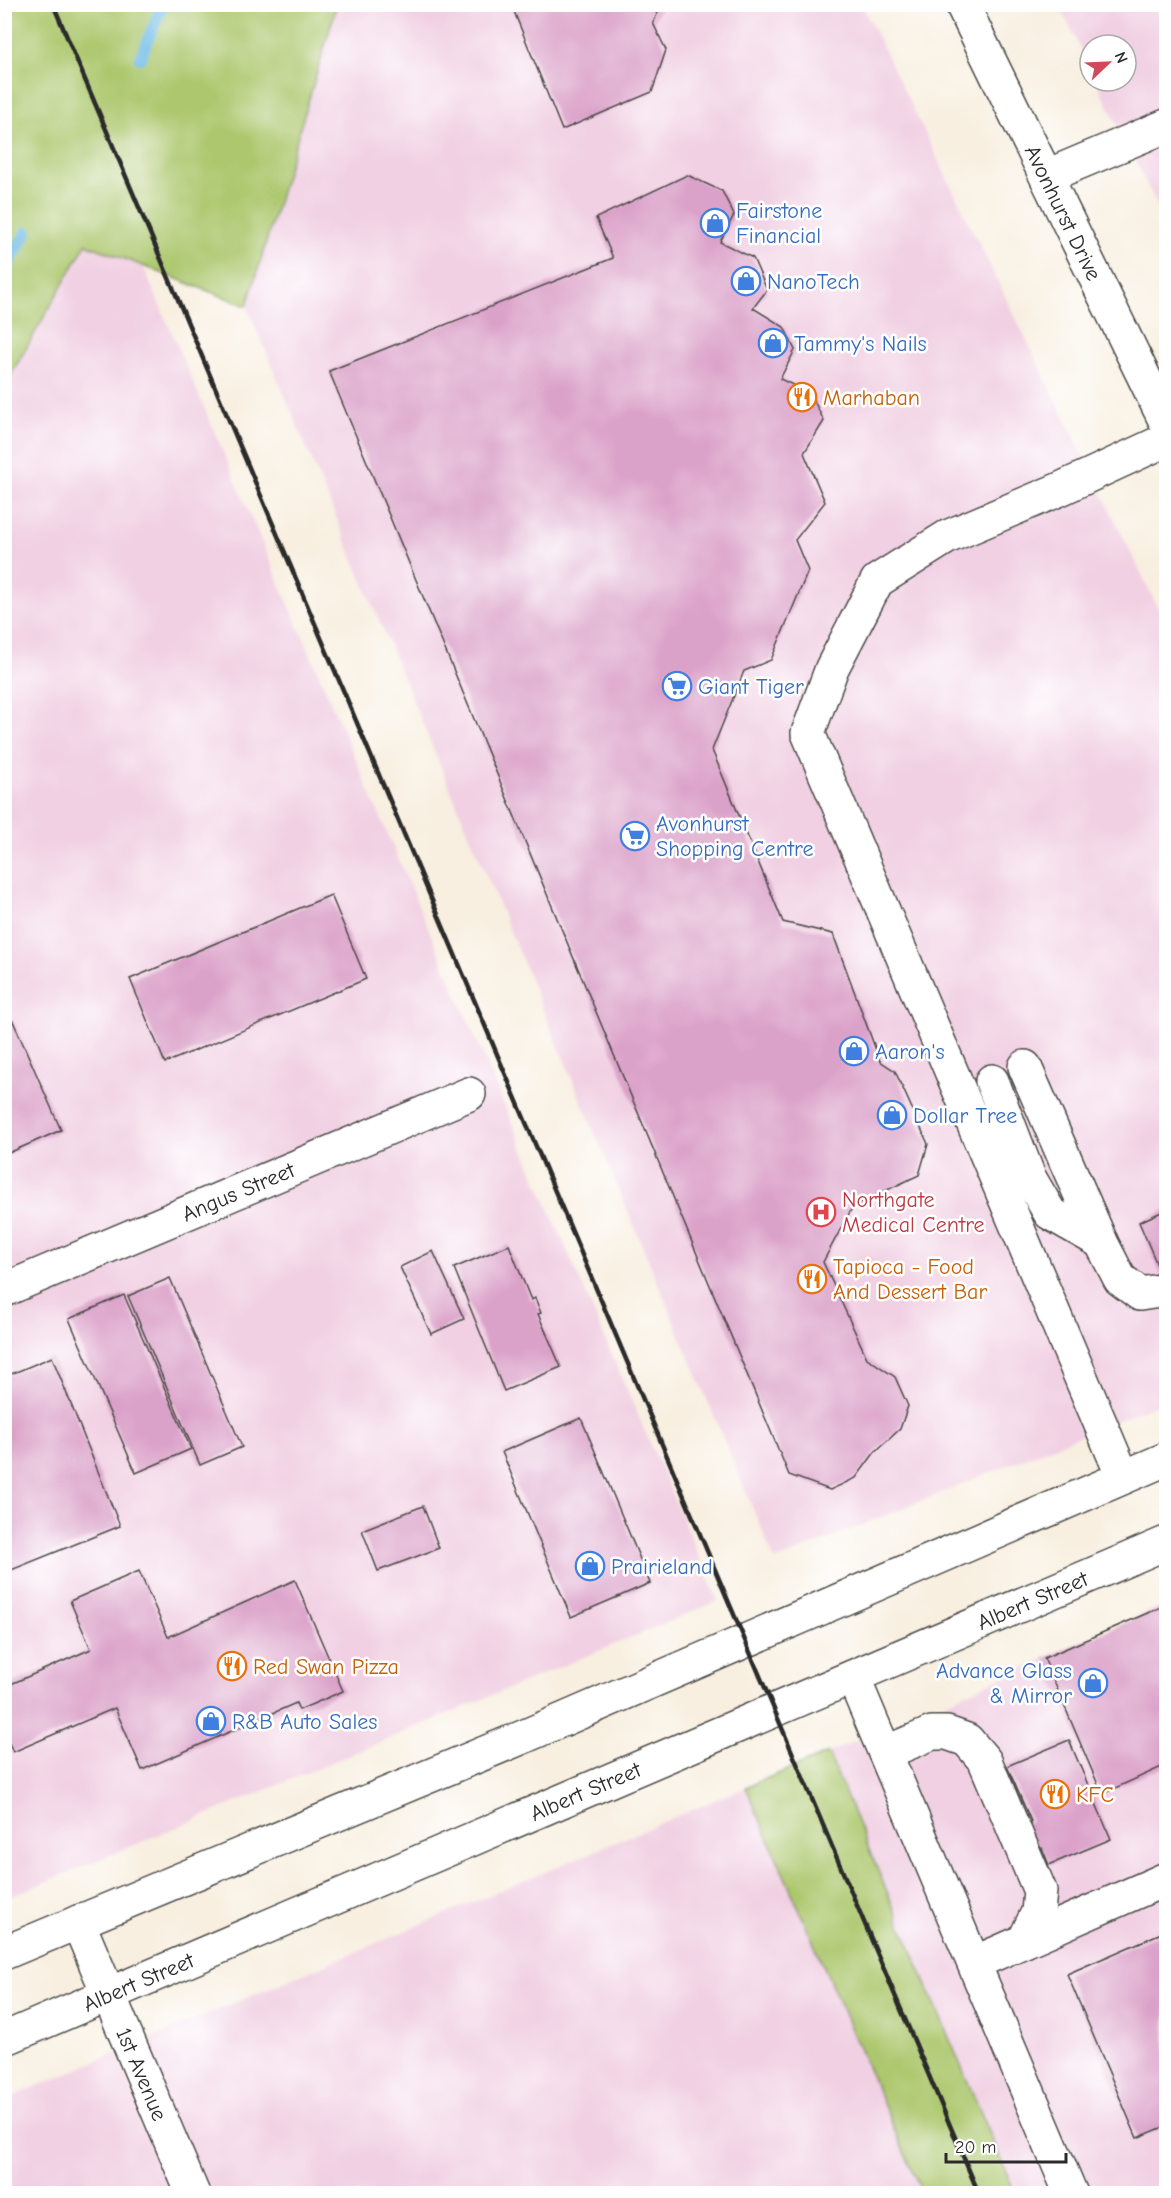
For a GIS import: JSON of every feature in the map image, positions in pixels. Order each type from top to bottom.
[{"type":"main road","name":"Avonhurst Drive","points":[[962,4],[1167,422]]},
{"type":"main road","points":[[1047,176],[1167,126]]},
{"type":"main road","points":[[1123,1478],[808,733],[832,668],[877,581],[947,537],[1167,440]]},
{"type":"main road","points":[[1025,1067],[1101,1242],[1120,1279],[1140,1294],[1167,1290]]},
{"type":"main road","points":[[992,1081],[1029,1177],[1050,1213],[1101,1242]]},
{"type":"main road","name":"Angus Street","points":[[4,1290],[469,1094]]},
{"type":"main road","points":[[4,1953],[523,1737],[1167,1459]]},
{"type":"main road","name":"Albert Street","points":[[4,2039],[1167,1543]]},
{"type":"main road","points":[[853,1677],[1071,2193]]},
{"type":"main road","points":[[885,1753],[932,1732],[947,1733],[967,1740],[985,1761],[1040,1891],[1038,1912],[1024,1941]]},
{"type":"main road","points":[[974,1963],[1167,1879]]},
{"type":"main road","name":"1st Avenue","points":[[78,1922],[193,2193]]},
{"type":"shaded area","points":[[337,5],[862,5],[1166,624],[1166,1400],[775,1561],[247,306]]},
{"type":"shaded area","points":[[1059,5],[1166,5],[1166,223],[1102,93],[1138,93],[1138,33],[1078,33],[1078,44]]},
{"type":"shaded area","points":[[86,244],[143,266],[718,1601],[5,1899],[4,385]]},
{"type":"shaded area","points":[[1166,1606],[1166,2193],[1015,2193],[828,1753]]},
{"type":"shaded area","points":[[746,1787],[922,2193],[5,2194],[5,2100]]},
{"type":"green space","points":[[5,4],[337,5],[247,306],[86,244],[5,385]]},
{"type":"green space","points":[[828,1753],[1015,2193],[922,2193],[746,1787]]},
{"type":"building","points":[[511,4],[662,4],[653,23],[666,50],[652,92],[562,130]]},
{"type":"building","name":"Avonhurst Shopping Centre","points":[[687,175],[722,191],[734,215],[720,242],[753,258],[767,290],[753,308],[784,327],[795,350],[780,379],[810,393],[824,421],[804,453],[825,502],[795,540],[808,571],[771,660],[744,671],[712,750],[783,922],[833,934],[880,1061],[895,1071],[928,1144],[919,1175],[853,1206],[823,1262],[867,1358],[895,1377],[908,1406],[900,1429],[875,1452],[856,1478],[830,1490],[789,1475],[329,371],[613,258],[596,218]]},
{"type":"building","points":[[331,895],[366,979],[165,1063],[130,979]]},
{"type":"building","points":[[13,1021],[61,1130],[4,1155],[4,1025]]},
{"type":"building","points":[[1166,1210],[1166,1286],[1139,1222]]},
{"type":"building","points":[[509,1245],[531,1300],[535,1298],[541,1313],[538,1314],[561,1367],[504,1391],[454,1268]]},
{"type":"building","points":[[433,1251],[464,1319],[431,1334],[400,1267]]},
{"type":"building","points":[[170,1278],[242,1447],[200,1465],[128,1296]]},
{"type":"building","points":[[124,1295],[191,1449],[136,1473],[69,1319]]},
{"type":"building","points":[[52,1357],[120,1526],[4,1573],[4,1377]]},
{"type":"building","points":[[581,1418],[650,1583],[571,1617],[502,1452]]},
{"type":"building","points":[[423,1506],[439,1548],[378,1571],[362,1530]]},
{"type":"building","points":[[139,1571],[168,1637],[295,1580],[343,1691],[299,1710],[296,1703],[142,1770],[115,1708],[13,1752],[4,1732],[4,1687],[91,1649],[70,1601]]},
{"type":"building","points":[[1166,1605],[1166,1765],[1102,1794],[1044,1658]]},
{"type":"building","name":"KFC","points":[[1069,1740],[1111,1839],[1049,1865],[1042,1848],[1036,1851],[1024,1824],[1031,1821],[1007,1766]]},
{"type":"building","points":[[1166,1931],[1166,2126],[1137,2138],[1067,1974]]},
{"type":"waterway","points":[[140,58],[163,4]]},
{"type":"waterway","points":[[4,271],[27,232]]},
{"type":"railway","points":[[53,4],[979,2194]]},
{"type":"place","name":"Fairstone Financial","points":[[715,223]]},
{"type":"place","name":"NanoTech","points":[[746,281]]},
{"type":"place","name":"Tammy's Nails","points":[[773,343]]},
{"type":"place","name":"Marhaban","points":[[802,397]]},
{"type":"place","name":"Giant Tiger","points":[[677,686]]},
{"type":"place","name":"Avonhurst Shopping Centre","points":[[635,836]]},
{"type":"place","name":"Aaron's","points":[[854,1051]]},
{"type":"place","name":"Dollar Tree","points":[[892,1115]]},
{"type":"place","name":"Northgate Medical Centre","points":[[821,1212]]},
{"type":"place","name":"Tapioca - Food And Dessert Bar","points":[[812,1279]]},
{"type":"place","name":"Prairieland","points":[[590,1566]]},
{"type":"place","name":"Red Swan Pizza","points":[[232,1666]]},
{"type":"place","name":"Advance Glass & Mirror","points":[[1093,1683]]},
{"type":"place","name":"R&B Auto Sales","points":[[211,1721]]},
{"type":"place","name":"KFC","points":[[1055,1794]]}]
